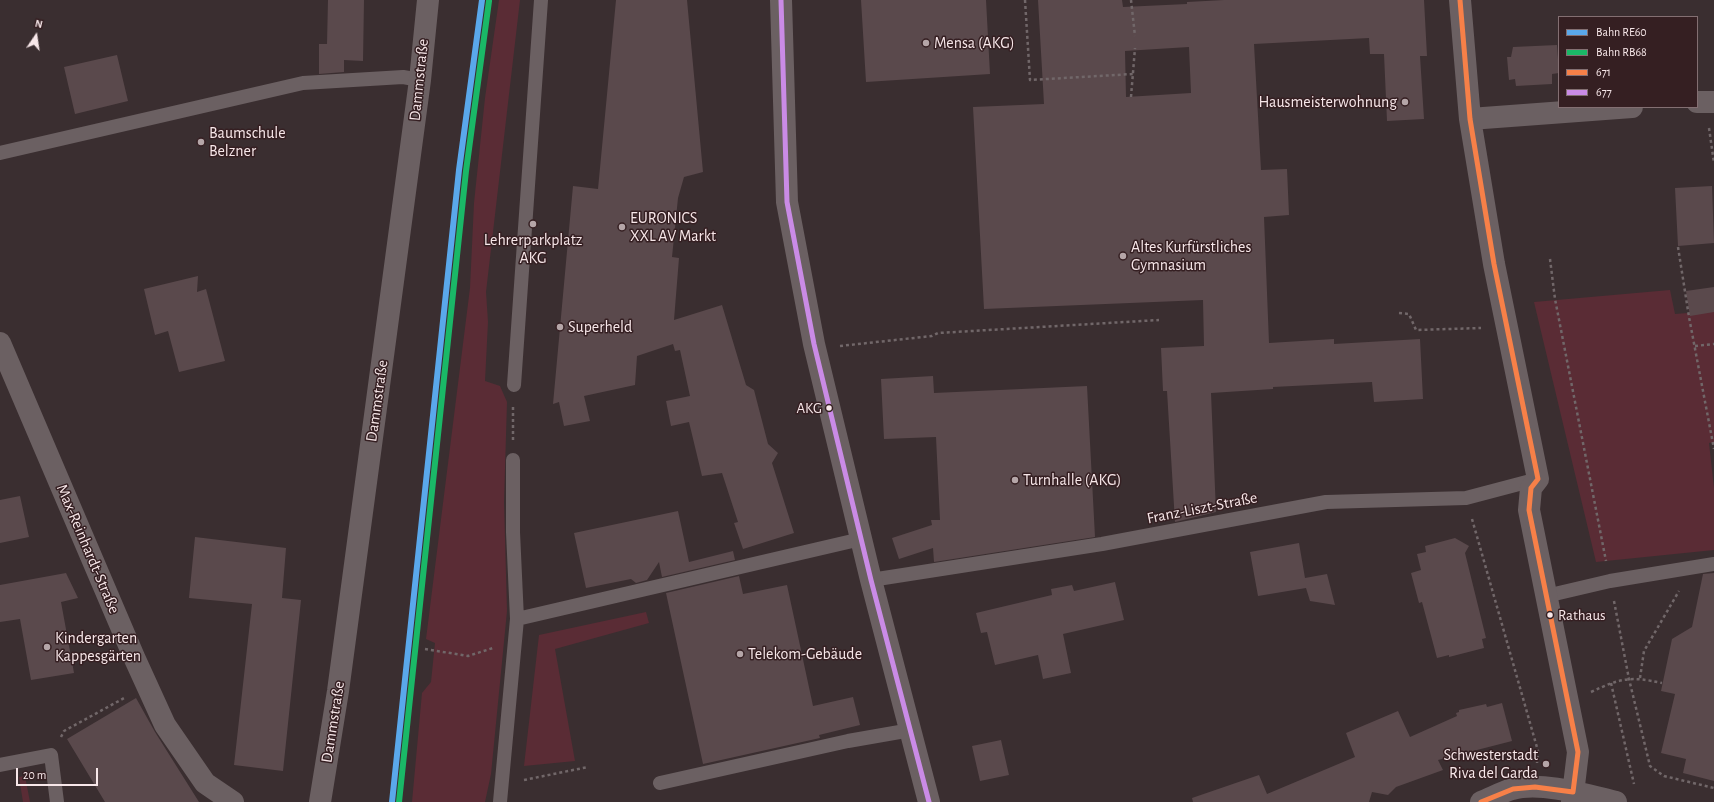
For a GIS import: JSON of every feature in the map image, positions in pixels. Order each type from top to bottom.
[{"type":"street","name":"Dammstraße","points":[[320,802],[340,676],[420,80],[428,0]]},
{"type":"street","points":[[781,0],[787,202],[814,344],[861,539],[929,802]]},
{"type":"street","points":[[1460,0],[1470,119],[1494,264],[1538,479],[1531,488],[1529,510],[1578,752],[1573,797]]},
{"type":"street","points":[[1470,119],[1618,108]]},
{"type":"street","name":"Max-Reinhardt-Straße","points":[[0,343],[8,379],[165,725],[205,783],[233,802]]},
{"type":"street","points":[[1481,802],[1513,789],[1536,787],[1573,797],[1625,796]]},
{"type":"lane","points":[[514,385],[541,0]]},
{"type":"lane","points":[[0,153],[303,83],[403,77],[420,80]]},
{"type":"lane","points":[[500,802],[517,619],[513,532],[513,460]]},
{"type":"lane","name":"Franz-Liszt-Straße","points":[[872,580],[1102,544],[1326,502],[1466,498],[1538,479]]},
{"type":"lane","points":[[517,619],[861,539]]},
{"type":"lane","points":[[1546,596],[1610,581],[1714,564]]},
{"type":"lane","points":[[660,783],[684,779],[848,741],[911,730]]},
{"type":"lane","points":[[0,765],[51,755],[57,802]]},
{"type":"path","points":[[1025,0],[1030,80],[1133,74]]},
{"type":"path","points":[[1130,0],[1135,36]]},
{"type":"path","points":[[1131,96],[1136,48]]},
{"type":"path","points":[[1706,102],[1714,163]]},
{"type":"path","points":[[1678,247],[1714,449]]},
{"type":"path","points":[[1550,259],[1555,300],[1629,679],[1650,766],[1664,776],[1714,788]]},
{"type":"path","points":[[1399,313],[1408,314],[1416,330],[1487,328]]},
{"type":"path","points":[[849,345],[932,336],[938,333],[1159,320]]},
{"type":"path","points":[[1695,346],[1714,344]]},
{"type":"path","points":[[513,460],[514,385]]},
{"type":"path","points":[[1466,498],[1538,751],[1536,787]]},
{"type":"path","points":[[1640,678],[1644,651],[1693,567]]},
{"type":"path","points":[[426,649],[468,656]]},
{"type":"path","points":[[1625,796],[1634,784],[1612,682],[1640,678],[1662,683]]},
{"type":"path","points":[[51,755],[64,731],[130,695]]},
{"type":"path","points":[[549,774],[588,767]]},
{"type":"shaded area","points":[[499,0],[520,0],[486,292],[488,322],[485,381],[500,386],[507,402],[504,502],[507,611],[491,774],[485,802],[412,802],[422,693],[431,682],[435,643],[426,639],[470,288],[474,203],[485,98]]},
{"type":"shaded area","points":[[1670,290],[1675,314],[1714,311],[1714,442],[1709,443],[1714,488],[1714,550],[1596,562],[1534,302]]},
{"type":"shaded area","points":[[646,612],[649,623],[555,649],[575,761],[524,766],[539,635]]},
{"type":"shaded area","points":[[25,776],[30,802],[23,802],[19,777]]},
{"type":"building","points":[[328,0],[364,0],[363,61],[344,60],[344,72],[319,74],[319,44],[327,44]]},
{"type":"building","name":"EURONICS XXL AV Markt","points":[[616,0],[687,0],[703,172],[684,177],[678,198],[672,257],[679,258],[674,320],[722,305],[746,385],[754,390],[768,444],[778,453],[772,463],[794,533],[743,549],[734,523],[738,522],[722,473],[702,476],[689,422],[671,426],[666,401],[690,396],[680,350],[675,351],[673,344],[637,356],[635,385],[584,396],[590,421],[564,426],[559,402],[553,404],[573,186],[598,189]]},
{"type":"building","name":"Mensa (AKG)","points":[[861,0],[986,0],[990,74],[866,82]]},
{"type":"building","name":"Altes Kurfürstliches Gymnasium","points":[[1038,0],[1122,0],[1123,7],[1187,4],[1187,2],[1224,0],[1424,0],[1427,56],[1420,56],[1424,119],[1387,121],[1384,54],[1370,54],[1369,38],[1254,44],[1261,170],[1287,169],[1289,215],[1264,217],[1269,343],[1334,339],[1334,344],[1420,339],[1423,399],[1374,402],[1372,382],[1273,387],[1273,389],[1211,393],[1216,512],[1175,522],[1167,391],[1163,391],[1161,348],[1204,346],[1203,300],[984,309],[973,107],[1044,104]],"holes":[[[1189,47],[1191,93],[1126,97],[1125,51]]]},
{"type":"building","points":[[1557,45],[1558,73],[1552,74],[1552,84],[1516,86],[1515,79],[1509,80],[1507,57],[1511,57],[1513,47]]},
{"type":"building","points":[[117,55],[128,101],[75,114],[64,67]]},
{"type":"building","points":[[1712,186],[1714,243],[1678,246],[1675,188]]},
{"type":"building","points":[[198,276],[197,292],[206,289],[225,361],[179,372],[168,331],[155,335],[144,289]]},
{"type":"building","points":[[1714,287],[1714,312],[1690,316],[1686,291]]},
{"type":"building","name":"Turnhalle (AKG)","points":[[933,376],[934,393],[1087,386],[1095,537],[934,562],[933,548],[899,559],[892,538],[932,525],[931,520],[940,520],[936,437],[884,439],[881,379]]},
{"type":"building","points":[[20,496],[29,537],[0,543],[0,500]]},
{"type":"building","points":[[678,511],[689,562],[733,551],[735,560],[662,577],[659,562],[647,580],[636,583],[631,579],[586,588],[574,533]]},
{"type":"building","points":[[195,537],[286,548],[282,598],[301,600],[283,771],[234,765],[252,604],[189,598]]},
{"type":"building","points":[[1455,538],[1469,546],[1465,553],[1486,638],[1482,639],[1484,648],[1449,657],[1449,655],[1437,658],[1422,602],[1419,603],[1411,573],[1421,570],[1417,554],[1426,552],[1425,546]]},
{"type":"building","points":[[1299,543],[1305,578],[1327,574],[1335,605],[1310,601],[1306,588],[1258,596],[1250,552]]},
{"type":"building","name":"Kindergarten Kappesgärten","points":[[66,573],[78,598],[61,602],[74,673],[31,680],[20,619],[0,622],[0,585]]},
{"type":"building","points":[[1714,573],[1714,781],[1683,773],[1686,759],[1661,753],[1675,694],[1661,691],[1672,639],[1692,627],[1703,574]]},
{"type":"building","name":"Telekom-Gebäude","points":[[739,576],[743,594],[787,585],[813,706],[853,697],[860,725],[819,735],[820,738],[703,764],[666,593]]},
{"type":"building","points":[[1115,582],[1124,620],[1063,634],[1071,673],[1043,679],[1038,655],[995,665],[987,632],[981,633],[976,613],[1052,595],[1051,589],[1072,585],[1074,591]]},
{"type":"building","points":[[136,698],[155,732],[199,802],[105,802],[67,739]]},
{"type":"building","points":[[1502,703],[1512,741],[1438,760],[1443,770],[1396,787],[1388,795],[1372,792],[1369,802],[1193,802],[1192,798],[1259,775],[1267,794],[1355,757],[1346,733],[1398,711],[1410,737],[1457,716],[1456,713],[1459,712],[1459,710],[1486,704],[1487,707]]},
{"type":"building","points":[[1001,740],[1009,775],[980,781],[972,746]]},
{"type":"rail line","name":"RE60","points":[[392,802],[459,170],[482,0]]},
{"type":"rail line","name":"RB68","points":[[399,802],[466,171],[489,1]]},
{"type":"transit line","name":"677","points":[[781,0],[787,202],[814,344],[871,580],[929,802]]},
{"type":"transit line","name":"671","points":[[1460,0],[1470,119],[1494,264],[1538,479],[1531,488],[1529,510],[1578,752],[1573,792]]},
{"type":"transit line","name":"671","points":[[1481,802],[1513,789],[1535,787],[1573,792]]},
{"type":"place","name":"Mensa (AKG)","points":[[926,43]]},
{"type":"place","name":"Hausmeisterwohnung","points":[[1405,102]]},
{"type":"place","name":"Baumschule Belzner","points":[[201,142]]},
{"type":"place","name":"Lehrerparkplatz AKG","points":[[533,224]]},
{"type":"place","name":"EURONICS XXL AV Markt","points":[[622,227]]},
{"type":"place","name":"Altes Kurfürstliches Gymnasium","points":[[1123,256]]},
{"type":"place","name":"Superheld","points":[[560,327]]},
{"type":"place","name":"AKG","points":[[829,408]]},
{"type":"place","name":"Turnhalle (AKG)","points":[[1015,480]]},
{"type":"place","name":"Rathaus","points":[[1550,615]]},
{"type":"place","name":"Kindergarten Kappesgärten","points":[[47,647]]},
{"type":"place","name":"Telekom-Gebäude","points":[[740,654]]},
{"type":"place","name":"Schwesterstadt Riva del Garda","points":[[1546,764]]}]
